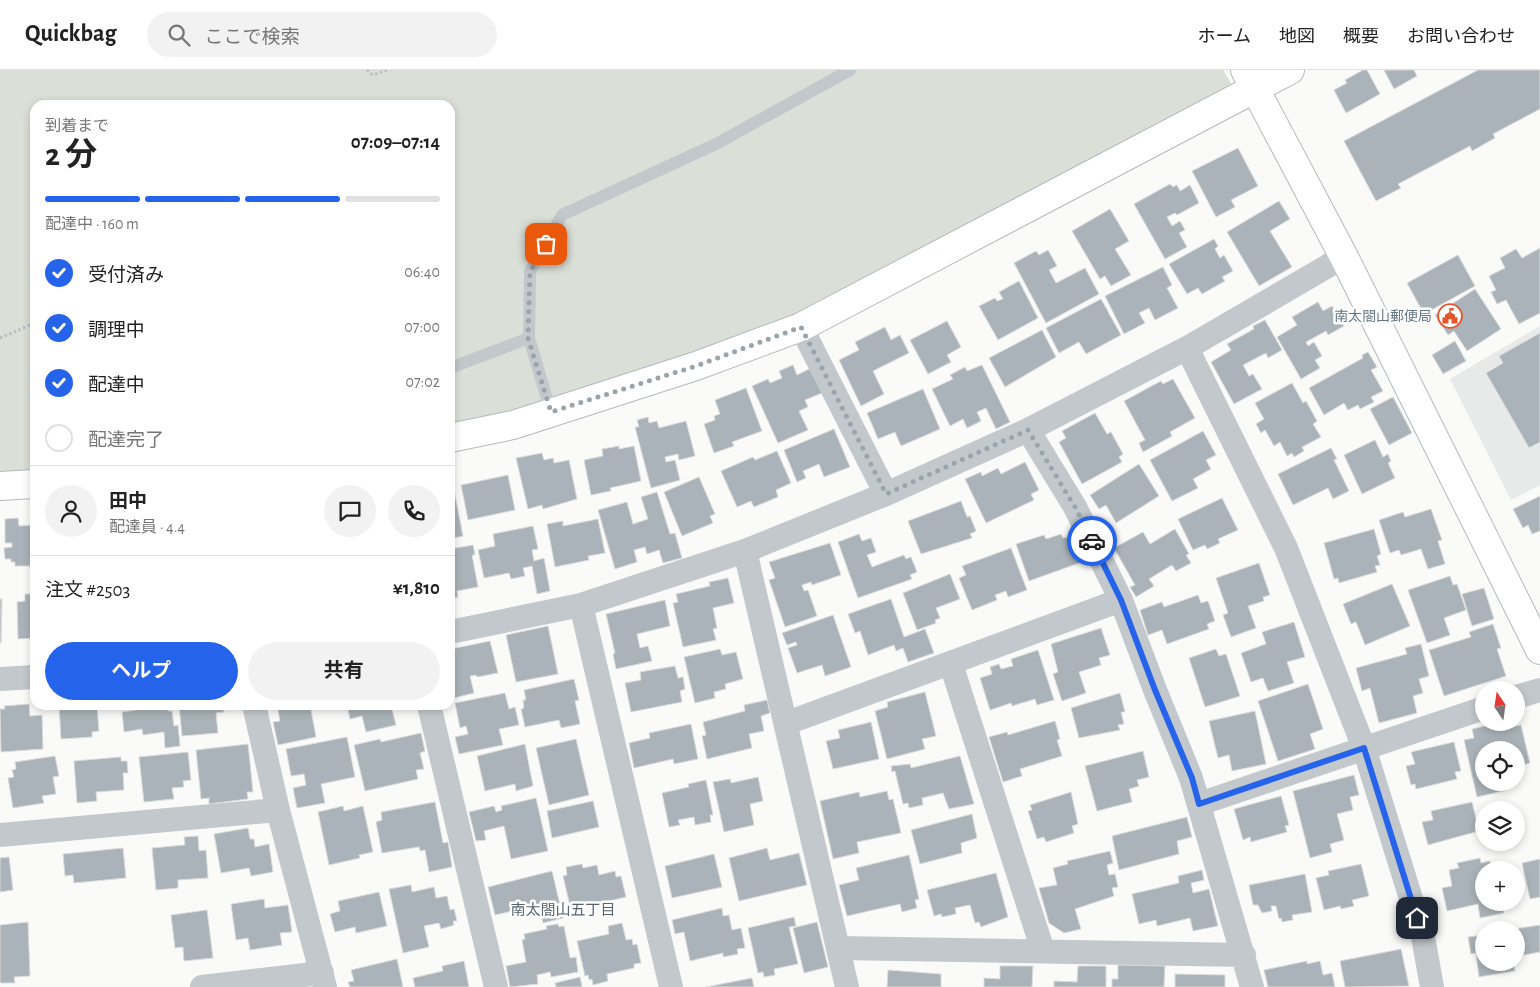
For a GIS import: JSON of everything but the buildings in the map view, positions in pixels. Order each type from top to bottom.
[{"type":"street","points":[[455,437],[513,425],[696,366],[801,327],[1251,79],[1290,70]]},
{"type":"street","points":[[1251,79],[1343,255],[1540,650]]},
{"type":"street","points":[[455,631],[581,605],[745,551],[886,494],[1028,430],[1187,348],[1328,266],[1343,255]]},
{"type":"street","points":[[801,327],[886,494]]},
{"type":"street","points":[[1187,348],[1286,548],[1364,748],[1423,937],[1432,987]]},
{"type":"street","points":[[1028,430],[1075,507],[1121,600],[1155,690],[1192,778],[1252,987]]},
{"type":"street","points":[[0,486],[30,484]]},
{"type":"street","points":[[745,551],[847,987]]},
{"type":"street","points":[[786,723],[1121,600]]},
{"type":"street","points":[[581,605],[671,987]]},
{"type":"street","points":[[951,664],[1043,951]]},
{"type":"street","points":[[0,679],[30,677]]},
{"type":"street","points":[[1525,694],[1540,690]]},
{"type":"street","points":[[202,987],[324,980],[278,810],[255,710]]},
{"type":"street","points":[[430,710],[496,987]]},
{"type":"street","points":[[1199,804],[1475,711]]},
{"type":"street","points":[[0,835],[278,810]]},
{"type":"street","points":[[838,948],[1244,955]]},
{"type":"lane","points":[[551,412],[528,338],[530,272],[562,215],[716,144],[850,70]]},
{"type":"lane","points":[[455,366],[528,338]]},
{"type":"path","points":[[367,70],[373,75],[387,70]]},
{"type":"path","points":[[0,338],[30,325]]},
{"type":"shaded area","points":[[0,70],[1223,70],[1239,96],[796,329],[455,439],[455,100],[30,100],[30,486],[0,487]]},
{"type":"shaded area","points":[[1540,326],[1540,485],[1511,500],[1450,379]]},
{"type":"way so far","points":[[546,244],[530,272],[528,338],[551,412],[696,366],[801,327],[886,494],[1028,430],[1075,507],[1092,541]]},
{"type":"place","name":"南太閤山郵便局","points":[[1450,316]]},
{"type":"district","name":"南太閤山五丁目","points":[[563,910]]},
{"type":"route","points":[[1092,541],[1121,600],[1155,690],[1192,778],[1199,804],[1364,748],[1417,918]]}]
